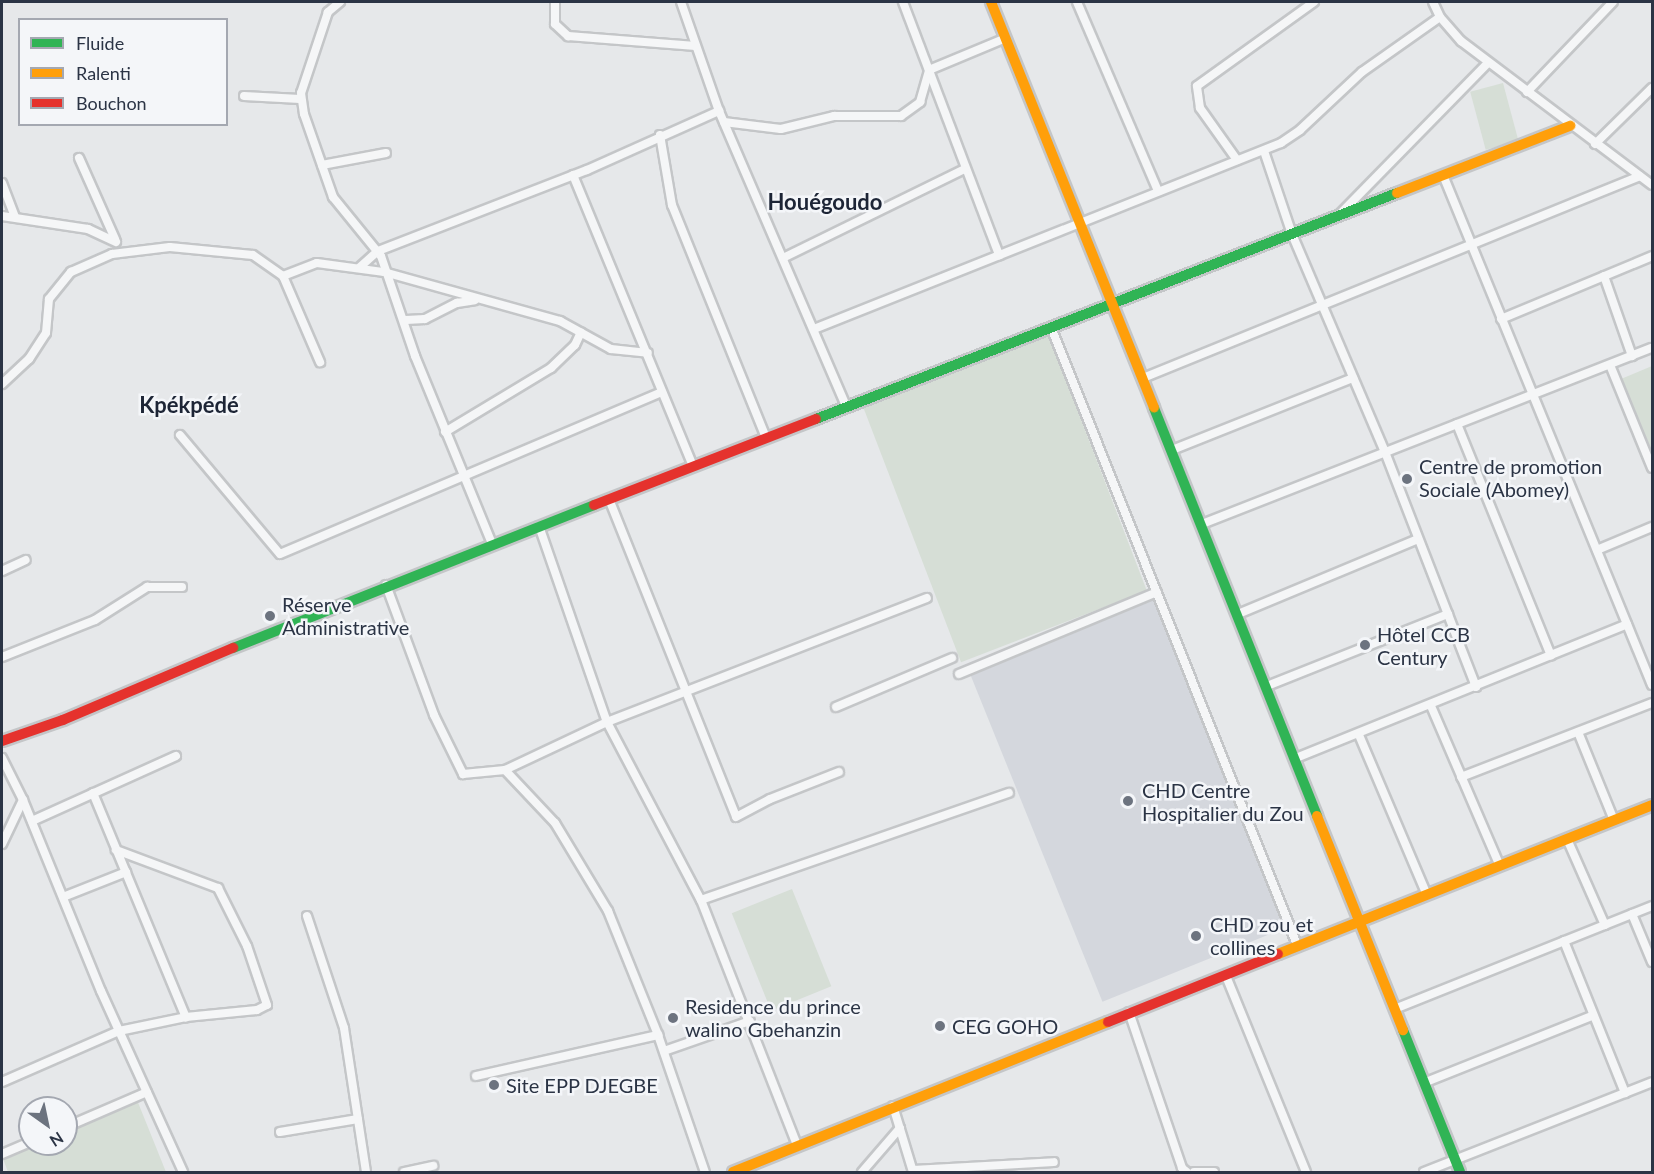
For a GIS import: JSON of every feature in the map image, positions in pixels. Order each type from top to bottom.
[{"type":"street","points":[[340,2],[328,12],[300,99],[333,197],[378,251],[384,272],[406,320],[462,476],[492,544]]},
{"type":"street","points":[[555,2],[555,24],[568,36],[696,46]]},
{"type":"street","points":[[681,2],[719,111],[785,257],[846,406]]},
{"type":"street","points":[[903,2],[999,255]]},
{"type":"street","points":[[991,2],[1397,1008],[1460,1173]]},
{"type":"street","points":[[1077,2],[1158,191]]},
{"type":"street","points":[[1237,160],[1200,108],[1197,86],[1204,77],[1314,2]]},
{"type":"street","points":[[1433,2],[1440,17],[1488,63],[1570,126],[1653,185]]},
{"type":"street","points":[[1527,92],[1613,2]]},
{"type":"street","points":[[814,329],[1264,151],[1299,130],[1362,72],[1440,17]]},
{"type":"street","points":[[929,70],[1006,38]]},
{"type":"street","points":[[1337,216],[1488,63]]},
{"type":"street","points":[[724,122],[781,129],[834,116],[901,116],[920,102],[929,70]]},
{"type":"street","points":[[1595,144],[1653,88]]},
{"type":"street","points":[[244,96],[300,99]]},
{"type":"street","points":[[360,267],[378,251],[573,175],[719,111]]},
{"type":"street","points":[[2,741],[63,720],[386,585],[1570,126]]},
{"type":"street","points":[[660,135],[672,205],[766,438]]},
{"type":"street","points":[[1264,151],[1292,234],[1385,452],[1476,687]]},
{"type":"street","points":[[322,165],[386,153]]},
{"type":"street","points":[[79,158],[121,252]]},
{"type":"street","points":[[785,257],[965,169]]},
{"type":"street","points":[[573,175],[693,466]]},
{"type":"street","points":[[1443,175],[1470,246],[1653,685]]},
{"type":"street","points":[[1143,378],[1640,176]]},
{"type":"street","points":[[2,183],[15,218]]},
{"type":"street","points":[[2,216],[88,229],[116,242]]},
{"type":"street","points":[[2,384],[29,359],[46,333],[49,299],[61,280],[84,265],[121,252],[170,247],[253,255],[283,276],[320,362]]},
{"type":"street","points":[[1501,319],[1653,256]]},
{"type":"street","points":[[283,276],[316,263],[360,267],[384,272],[476,300],[560,321],[610,349],[648,353]]},
{"type":"street","points":[[1604,276],[1632,356]]},
{"type":"street","points":[[406,320],[424,319],[457,303],[476,300]]},
{"type":"street","points":[[1052,327],[1298,947]]},
{"type":"street","points":[[445,432],[551,368],[575,345],[581,332]]},
{"type":"street","points":[[1202,524],[1653,348]]},
{"type":"street","points":[[1610,364],[1653,468]]},
{"type":"street","points":[[1172,450],[1353,378]]},
{"type":"street","points":[[180,435],[280,554],[662,392]]},
{"type":"street","points":[[1457,424],[1551,656]]},
{"type":"street","points":[[609,499],[736,817],[838,772]]},
{"type":"street","points":[[539,526],[607,722],[701,900],[798,1147]]},
{"type":"street","points":[[1597,550],[1653,527]]},
{"type":"street","points":[[1238,614],[1418,539]]},
{"type":"street","points":[[2,571],[26,560]]},
{"type":"street","points":[[386,585],[434,715],[461,772],[472,776],[505,770],[607,722],[927,598]]},
{"type":"street","points":[[2,657],[95,620],[147,587],[182,587]]},
{"type":"street","points":[[959,674],[1157,592]]},
{"type":"street","points":[[1267,686],[1448,614]]},
{"type":"street","points":[[1296,758],[1431,706],[1627,624]]},
{"type":"street","points":[[836,707],[952,658]]},
{"type":"street","points":[[1461,777],[1653,703]]},
{"type":"street","points":[[1431,706],[1500,866]]},
{"type":"street","points":[[1578,732],[1614,820]]},
{"type":"street","points":[[1359,735],[1427,895]]},
{"type":"street","points":[[32,821],[176,756]]},
{"type":"street","points":[[2,758],[23,800],[119,1031],[183,1173]]},
{"type":"street","points":[[505,770],[555,823],[608,911],[664,1051],[705,1173]]},
{"type":"street","points":[[93,793],[186,1017]]},
{"type":"street","points":[[701,900],[1008,793]]},
{"type":"street","points":[[2,844],[23,800]]},
{"type":"street","points":[[733,1173],[893,1106],[1653,805]]},
{"type":"street","points":[[1567,840],[1605,925]]},
{"type":"street","points":[[2,1082],[119,1031],[186,1017],[257,1010],[267,1005],[268,999],[218,888],[117,850]]},
{"type":"street","points":[[63,897],[126,872]]},
{"type":"street","points":[[1397,1008],[1653,906]]},
{"type":"street","points":[[1632,914],[1653,962]]},
{"type":"street","points":[[307,916],[344,1029],[366,1173]]},
{"type":"street","points":[[1564,941],[1592,1016],[1625,1093]]},
{"type":"street","points":[[1226,976],[1306,1173]]},
{"type":"street","points":[[1129,1012],[1182,1168],[1187,1173]]},
{"type":"street","points":[[1426,1082],[1592,1016]]},
{"type":"street","points":[[664,1051],[750,1021]]},
{"type":"street","points":[[476,1076],[658,1035]]},
{"type":"street","points":[[1424,1173],[1653,1082]]},
{"type":"street","points":[[78,1122],[147,1092]]},
{"type":"street","points":[[893,1106],[913,1171],[1054,1162]]},
{"type":"street","points":[[280,1132],[358,1119]]},
{"type":"street","points":[[862,1173],[900,1128]]},
{"type":"street","points":[[2,1154],[18,1147]]},
{"type":"street","points":[[404,1173],[433,1166]]},
{"type":"street","points":[[1194,1173],[1214,1173]]},
{"type":"shaded area","points":[[1503,83],[1519,141],[1486,150],[1470,92]]},
{"type":"shaded area","points":[[1049,336],[1147,591],[961,662],[863,407]]},
{"type":"shaded area","points":[[1652,366],[1652,458],[1621,379]]},
{"type":"shaded area","name":"CHD Centre Hospitalier du Zou","points":[[1154,598],[1287,927],[1102,1002],[969,673]]},
{"type":"shaded area","points":[[792,889],[831,986],[771,1011],[732,913]]},
{"type":"shaded area","points":[[137,1100],[166,1172],[8,1172],[2,1156],[18,1149],[18,1156],[78,1156],[78,1124]]},
{"type":"traffic: fast","points":[[816,419],[1397,193]]},
{"type":"traffic: fast","points":[[1154,408],[1317,816]]},
{"type":"traffic: fast","points":[[233,648],[594,505]]},
{"type":"traffic: fast","points":[[1403,1030],[1460,1172]]},
{"type":"traffic: slow","points":[[991,2],[1154,408]]},
{"type":"traffic: slow","points":[[1397,193],[1570,126]]},
{"type":"traffic: slow","points":[[1278,954],[1652,805]]},
{"type":"traffic: slow","points":[[1317,816],[1403,1030]]},
{"type":"traffic: slow","points":[[733,1172],[1108,1022]]},
{"type":"traffic: jam","points":[[594,505],[816,419]]},
{"type":"traffic: jam","points":[[2,741],[63,720],[233,648]]},
{"type":"traffic: jam","points":[[1108,1022],[1278,954]]},
{"type":"place","name":"Centre de promotion Sociale (Abomey)","points":[[1407,479]]},
{"type":"place","name":"Réserve Administrative","points":[[270,616]]},
{"type":"place","name":"Hôtel CCB Century","points":[[1365,645]]},
{"type":"place","name":"CHD Centre Hospitalier du Zou","points":[[1128,801]]},
{"type":"place","name":"CHD zou et collines","points":[[1196,936]]},
{"type":"place","name":"Residence du prince walino Gbehanzin","points":[[673,1018]]},
{"type":"place","name":"CEG GOHO","points":[[940,1026]]},
{"type":"place","name":"Site EPP DJEGBE","points":[[494,1085]]},
{"type":"district","name":"Houégoudo","points":[[825,202]]},
{"type":"district","name":"Kpékpédé","points":[[189,405]]}]
